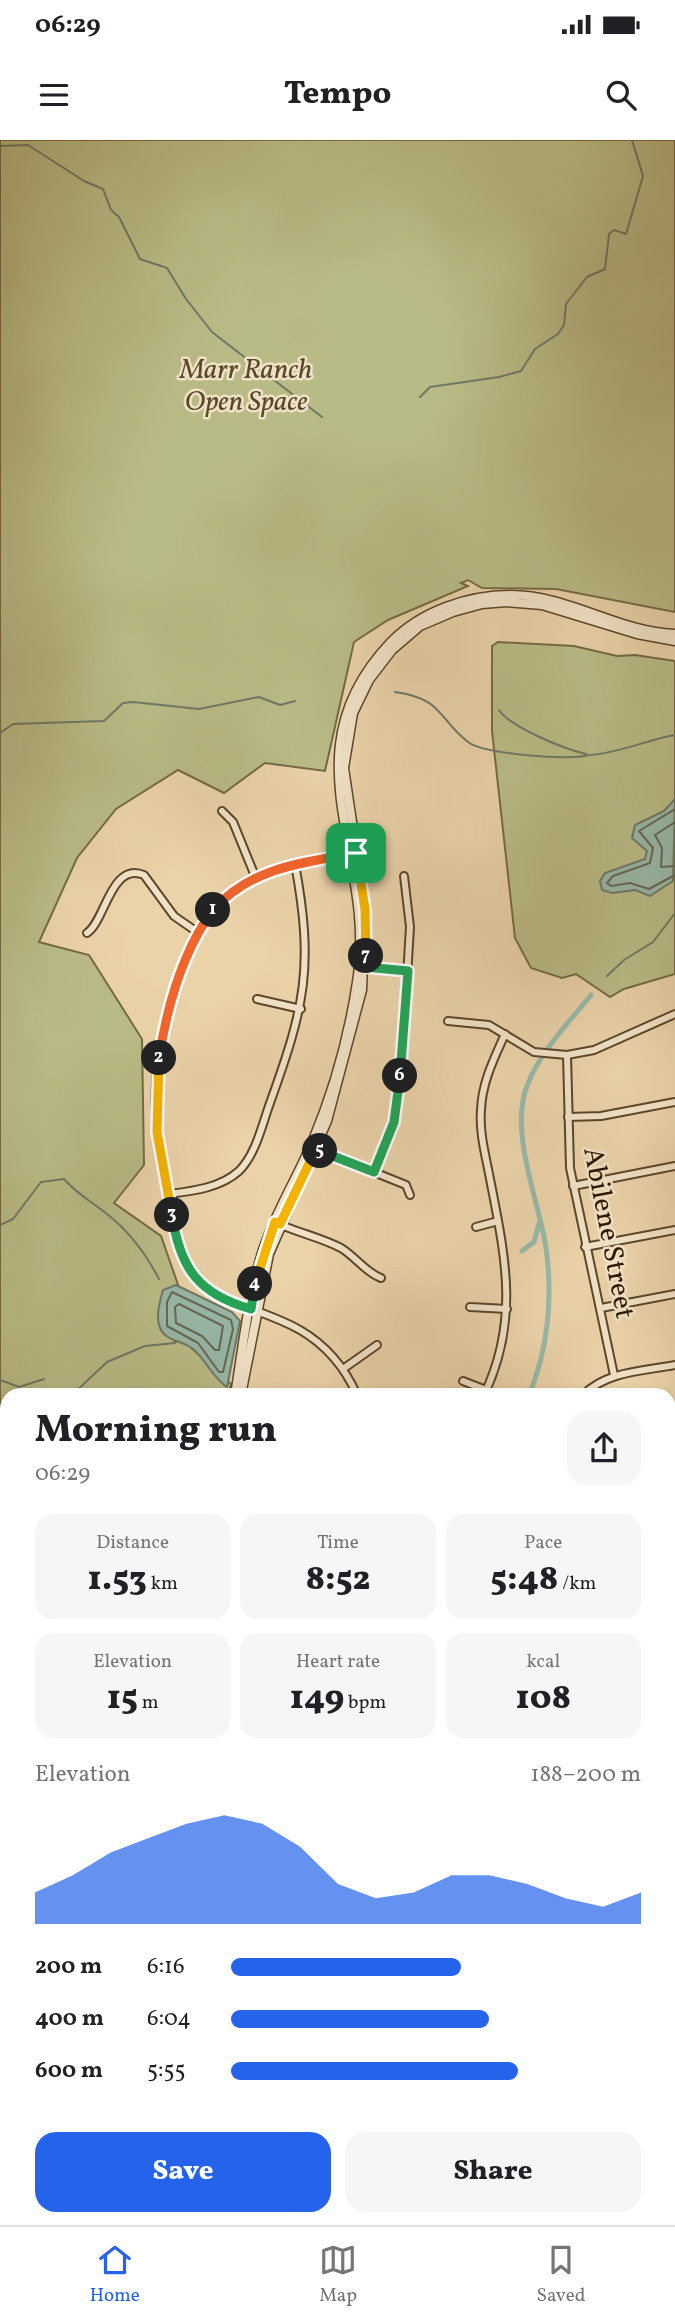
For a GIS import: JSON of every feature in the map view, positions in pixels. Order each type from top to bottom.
[{"type":"street","points":[[237,1388],[277,1223],[313,1148],[351,1039],[362,967],[365,909],[337,776],[343,722],[353,695],[375,660],[395,639],[417,622],[456,603],[482,597],[514,595],[541,598],[642,630],[675,634]]},
{"type":"street","points":[[353,854],[344,768],[353,713],[379,664],[420,626],[470,606],[524,602],[565,611],[637,634],[675,641]]},
{"type":"street","points":[[222,811],[233,822],[255,876]]},
{"type":"street","points":[[353,854],[295,864],[255,876],[226,896],[197,932],[177,984],[158,1062],[157,1132],[178,1248],[186,1265],[211,1293],[300,1331],[343,1368],[353,1388]]},
{"type":"street","points":[[169,1194],[215,1185],[231,1177],[244,1164],[263,1123],[301,1009],[307,951],[295,864]]},
{"type":"street","points":[[87,933],[93,929],[110,892],[130,875],[138,873],[147,879],[174,915],[197,932]]},
{"type":"street","points":[[374,1172],[390,1135],[396,1108],[410,927],[404,876]]},
{"type":"street","points":[[362,967],[408,971]]},
{"type":"street","points":[[257,999],[301,1009]]},
{"type":"street","points":[[448,1021],[489,1025],[534,1052],[566,1055],[594,1050],[675,1014]]},
{"type":"street","points":[[487,1388],[500,1349],[507,1309],[507,1271],[482,1137],[481,1109],[489,1069],[505,1034]]},
{"type":"street","name":"Abilene Street","points":[[566,1055],[568,1157],[614,1375]]},
{"type":"street","points":[[568,1117],[601,1116],[675,1102]]},
{"type":"street","points":[[313,1148],[406,1185],[410,1195]]},
{"type":"street","points":[[573,1186],[675,1166]]},
{"type":"street","points":[[476,1227],[498,1221]]},
{"type":"street","points":[[277,1223],[338,1246],[371,1274],[381,1278]]},
{"type":"street","points":[[585,1247],[675,1230]]},
{"type":"street","points":[[601,1308],[675,1294]]},
{"type":"street","points":[[470,1307],[507,1309]]},
{"type":"street","points":[[242,1388],[254,1310]]},
{"type":"street","points":[[343,1368],[377,1345]]},
{"type":"street","points":[[591,1388],[614,1375],[675,1365]]},
{"type":"street","points":[[463,1381],[476,1388]]},
{"type":"green space","name":"Marr Ranch Open Space","points":[[0,140],[675,140],[675,612],[556,589],[482,588],[468,580],[461,583],[468,586],[388,620],[354,642],[325,771],[265,763],[224,793],[178,770],[116,809],[77,858],[39,942],[89,955],[142,1039],[144,1165],[114,1203],[161,1236],[183,1299],[174,1341],[186,1343],[231,1384],[230,1388],[0,1388]]},
{"type":"green space","points":[[498,642],[574,646],[617,656],[635,655],[675,661],[675,974],[624,989],[610,997],[576,974],[562,978],[531,968],[515,938],[492,731],[492,646]]},
{"type":"water","points":[[675,799],[673,881],[650,896],[635,890],[612,893],[602,890],[600,881],[605,873],[645,859],[647,851],[632,838],[635,825],[664,811]]},
{"type":"water","points":[[176,1285],[232,1312],[240,1321],[227,1387],[217,1379],[193,1349],[168,1337],[160,1328],[158,1315],[163,1290]]},
{"type":"waterway","points":[[420,397],[430,387],[521,371],[535,349],[558,334],[564,325],[566,304],[587,277],[605,269],[609,234],[614,230],[626,234],[643,176],[632,140]]},
{"type":"waterway","points":[[0,146],[28,145],[84,181],[103,189],[111,210],[119,217],[140,259],[167,268],[186,299],[212,332],[322,417]]},
{"type":"waterway","points":[[395,692],[423,699],[468,742],[477,746],[527,755],[589,755]]},
{"type":"waterway","points":[[0,733],[13,724],[104,721],[123,703],[199,709],[259,697],[280,705],[295,701]]},
{"type":"waterway","points":[[499,710],[526,730],[586,754]]},
{"type":"waterway","points":[[591,755],[675,735]]},
{"type":"waterway","points":[[607,976],[624,960],[653,942],[675,913]]},
{"type":"waterway","points":[[531,1388],[545,1342],[549,1285],[546,1248],[523,1145],[522,1104],[527,1086],[539,1062],[591,995]]},
{"type":"waterway","points":[[0,1225],[13,1219],[41,1182],[64,1179],[123,1228],[143,1252],[159,1279]]},
{"type":"waterway","points":[[522,1251],[534,1242],[539,1223]]},
{"type":"waterway","points":[[79,1388],[107,1362],[145,1346],[175,1343]]},
{"type":"waterway","points":[[0,1380],[19,1387],[44,1379]]},
{"type":"route","points":[[356,853],[365,909],[365,967],[408,971],[394,1122],[374,1172],[316,1149],[280,1224],[275,1222],[268,1235],[251,1309],[211,1293],[196,1279],[178,1248],[157,1132],[156,1085],[162,1039],[177,984],[197,932],[226,896],[255,876],[278,868],[356,853]]}]
